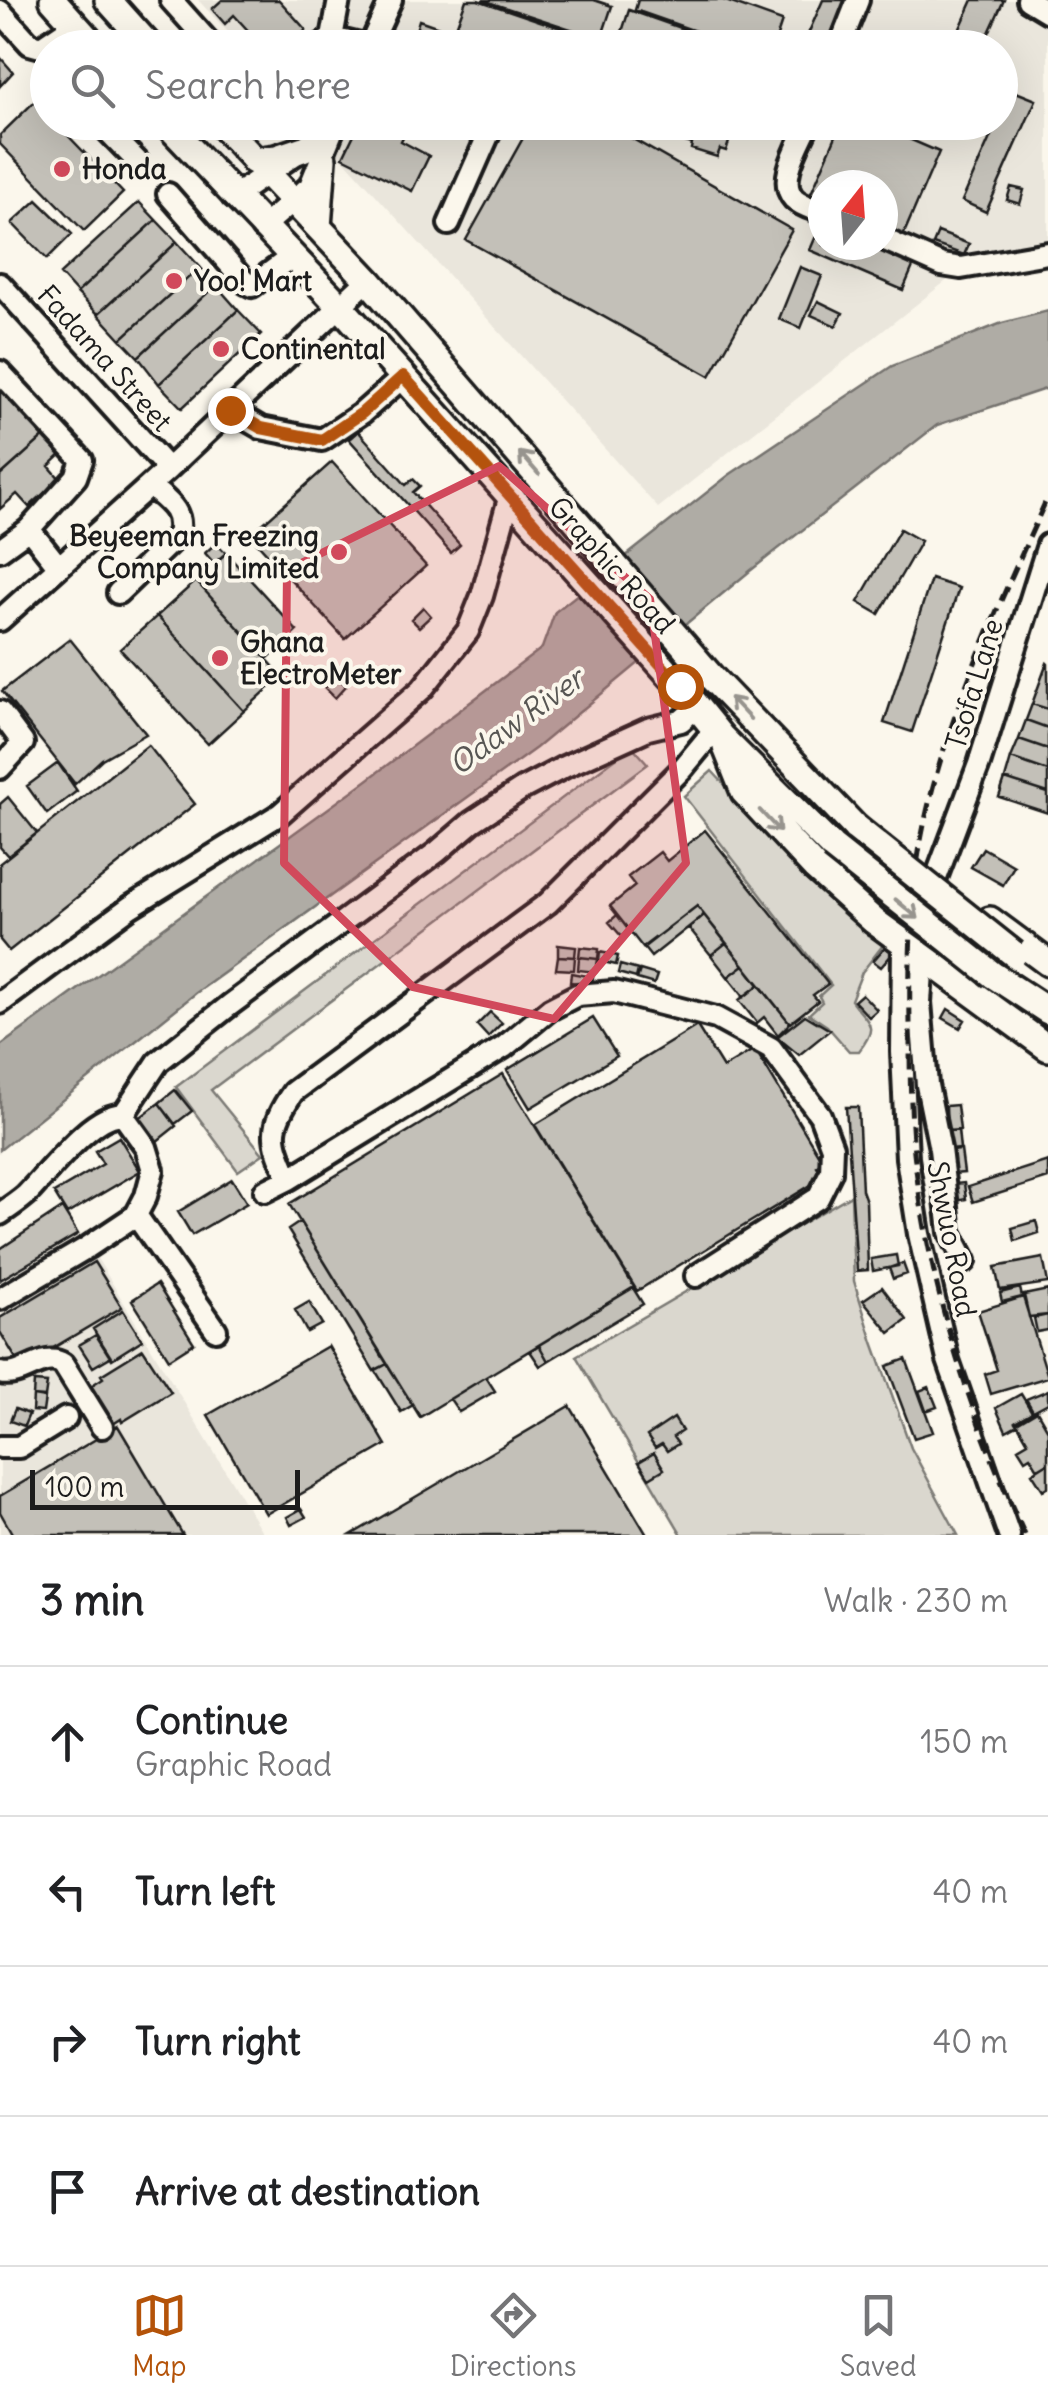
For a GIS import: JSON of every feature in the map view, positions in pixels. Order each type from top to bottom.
[{"type":"main road","points":[[53,0],[80,30]]},
{"type":"main road","points":[[108,0],[135,30]]},
{"type":"main road","name":"Graphic Road","points":[[181,140],[403,376],[718,733],[832,847],[993,976],[1048,1011]]},
{"type":"main road","name":"Graphic Road","points":[[236,140],[368,280],[780,751],[856,828],[961,915],[1048,977]]},
{"type":"main road","points":[[260,166],[276,158],[313,154],[318,227]]},
{"type":"main road","points":[[718,733],[744,792],[815,868],[913,950],[1048,1048]]},
{"type":"main road","points":[[780,751],[840,804],[1048,963]]},
{"type":"street","points":[[171,0],[198,30]]},
{"type":"street","points":[[329,30],[339,0]]},
{"type":"street","points":[[377,30],[390,0]]},
{"type":"street","points":[[846,30],[858,0]]},
{"type":"street","points":[[1028,0],[1048,12]]},
{"type":"street","points":[[0,11],[30,44]]},
{"type":"street","points":[[66,30],[75,24]]},
{"type":"street","points":[[117,140],[137,161]]},
{"type":"street","points":[[262,228],[310,186],[313,154],[322,140]]},
{"type":"street","points":[[449,224],[486,140]]},
{"type":"street","points":[[802,140],[788,173],[788,190],[796,202],[808,207]]},
{"type":"street","points":[[232,197],[260,166]]},
{"type":"street","points":[[168,194],[252,286],[291,257]]},
{"type":"street","points":[[898,245],[960,268],[1048,253]]},
{"type":"street","points":[[0,620],[168,470],[368,280]]},
{"type":"street","name":"Fadama Street","points":[[0,284],[168,470]]},
{"type":"street","points":[[0,372],[82,460],[76,476],[28,530],[0,550]]},
{"type":"street","points":[[230,410],[261,428],[322,440],[362,413],[403,376]]},
{"type":"street","points":[[118,593],[178,534],[178,511],[150,486]]},
{"type":"street","points":[[0,1003],[130,907],[280,814],[422,689],[468,631],[482,596],[510,495]]},
{"type":"street","points":[[28,530],[59,567]]},
{"type":"street","name":"Tsofa Lane","points":[[936,878],[980,764],[1048,545]]},
{"type":"street","points":[[123,1115],[158,1062],[472,822],[551,774],[648,730],[681,721],[689,697]]},
{"type":"street","points":[[0,712],[23,743],[0,768]]},
{"type":"street","points":[[289,1179],[274,1146],[273,1130],[278,1113],[293,1092],[548,904],[718,733]]},
{"type":"street","points":[[913,950],[927,1085],[950,1232],[965,1261]]},
{"type":"street","name":"Shwuo Road","points":[[913,950],[902,1052],[919,1234],[948,1360],[1008,1535]]},
{"type":"street","points":[[265,1191],[504,1047],[550,1009],[577,995],[614,992],[716,1018],[771,1048],[820,1115],[832,1147],[831,1172],[818,1198],[696,1276]]},
{"type":"street","points":[[0,1214],[22,1198],[94,1125],[113,1114],[123,1115],[146,1147],[153,1170],[136,1214],[0,1298]]},
{"type":"street","points":[[136,1214],[216,1330]]},
{"type":"street","points":[[0,1373],[10,1376],[56,1360],[63,1364],[102,1426]]},
{"type":"street","points":[[0,1447],[19,1447],[66,1418]]},
{"type":"highlighted area","points":[[499,466],[650,599],[686,863],[554,1019],[413,987],[284,863],[287,570]]},
{"type":"shaded area","points":[[198,0],[1048,0],[1048,255],[955,274],[658,508],[326,140],[1018,140],[1018,30],[226,30]]},
{"type":"shaded area","points":[[632,746],[648,764],[211,1090],[263,1154],[238,1171],[176,1087]]},
{"type":"shaded area","points":[[712,771],[791,856],[883,945],[862,972],[851,1000],[870,1029],[859,1051],[849,1051],[827,1026],[809,1014],[822,1002],[819,996],[831,985],[684,796]]},
{"type":"shaded area","points":[[851,1195],[854,1281],[873,1342],[911,1448],[958,1535],[682,1535],[576,1356]]},
{"type":"shaded area","points":[[97,1258],[264,1535],[0,1535],[0,1316]]},
{"type":"water","name":"Odaw River","points":[[1048,311],[1048,388],[937,425],[750,571],[536,748],[196,993],[0,1150],[0,1046],[366,781],[542,648],[555,612],[729,475],[892,366],[1002,323]]},
{"type":"building","points":[[222,0],[279,0],[306,30],[248,30],[234,15],[225,24],[212,9]]},
{"type":"building","points":[[466,0],[478,0],[567,30],[455,30]]},
{"type":"building","points":[[482,0],[594,0],[612,6],[604,30],[574,30]]},
{"type":"building","points":[[638,0],[723,0],[782,21],[779,30],[692,30],[635,10]]},
{"type":"building","points":[[823,0],[850,0],[838,30],[810,30]]},
{"type":"building","points":[[973,0],[1004,0],[990,30],[959,30]]},
{"type":"building","points":[[629,10],[686,30],[623,30]]},
{"type":"building","points":[[419,20],[447,30],[416,30]]},
{"type":"building","points":[[0,57],[13,72],[0,86]]},
{"type":"building","points":[[1018,93],[1036,100],[986,212],[962,201],[989,140],[1018,140]]},
{"type":"building","name":"Honda","points":[[30,106],[30,140],[72,140],[123,193],[84,231],[0,144],[0,135]]},
{"type":"building","points":[[351,140],[402,140],[429,156],[412,191],[343,157]]},
{"type":"building","points":[[522,140],[634,140],[792,230],[710,376],[466,240]]},
{"type":"building","points":[[678,140],[730,140],[726,151],[720,149],[717,157],[691,149],[692,144]]},
{"type":"building","points":[[834,140],[911,140],[939,152],[902,238],[898,236],[898,170],[821,170]]},
{"type":"building","points":[[1011,187],[1024,190],[1020,204],[1007,200]]},
{"type":"building","points":[[37,200],[72,234],[47,259],[12,223]]},
{"type":"building","points":[[139,202],[156,220],[77,293],[60,274]]},
{"type":"building","points":[[156,220],[177,242],[98,314],[77,293]]},
{"type":"building","points":[[938,232],[969,244],[964,255],[933,244]]},
{"type":"building","points":[[177,242],[200,267],[121,339],[98,314]]},
{"type":"building","points":[[898,255],[915,262],[903,290],[833,260],[898,260]]},
{"type":"building","points":[[200,267],[216,285],[138,357],[121,339]]},
{"type":"building","points":[[800,267],[822,276],[801,328],[779,319]]},
{"type":"building","points":[[216,285],[238,310],[159,384],[138,357]]},
{"type":"building","points":[[818,301],[843,313],[836,326],[811,315]]},
{"type":"building","points":[[238,310],[261,334],[182,408],[159,384]]},
{"type":"building","points":[[0,382],[48,433],[1,475],[0,474]]},
{"type":"building","points":[[358,431],[406,485],[413,479],[420,486],[413,492],[460,545],[451,553],[349,439]]},
{"type":"building","points":[[48,433],[65,451],[49,466],[60,479],[29,507],[17,494],[0,509],[0,476]]},
{"type":"building","name":"Beyeeman Freezing Company Limited","points":[[332,462],[426,566],[345,639],[250,535]]},
{"type":"building","points":[[900,529],[921,541],[879,614],[858,602]]},
{"type":"building","points":[[216,543],[226,553],[214,563],[205,553]]},
{"type":"building","points":[[226,553],[297,631],[267,659],[196,581]]},
{"type":"building","points":[[931,579],[959,588],[912,732],[884,723]]},
{"type":"building","points":[[196,581],[282,676],[244,711],[157,616]]},
{"type":"building","points":[[423,607],[431,616],[419,627],[411,619]]},
{"type":"building","points":[[157,616],[244,711],[208,744],[120,649]]},
{"type":"building","points":[[70,639],[146,734],[102,759],[75,784],[2,691]]},
{"type":"building","points":[[1048,664],[1048,709],[1032,704]]},
{"type":"building","points":[[337,676],[346,686],[335,698],[325,688]]},
{"type":"building","points":[[1032,704],[1048,709],[1048,728],[1026,720]]},
{"type":"building","points":[[1026,720],[1048,728],[1048,749],[1019,739]]},
{"type":"building","points":[[1019,739],[1048,749],[1048,771],[1011,758]]},
{"type":"building","points":[[148,745],[195,804],[9,951],[0,940],[0,863]]},
{"type":"building","points":[[1011,758],[1048,771],[1048,793],[1005,779]]},
{"type":"building","points":[[58,763],[77,791],[47,814],[27,786]]},
{"type":"building","points":[[1005,779],[1048,793],[1048,813],[999,797]]},
{"type":"building","points":[[8,797],[37,833],[8,856],[0,847],[0,804]]},
{"type":"building","points":[[705,830],[828,984],[813,995],[818,1001],[790,1023],[697,906],[643,948],[610,906],[635,886],[628,877],[660,852],[667,861]]},
{"type":"building","points":[[983,848],[1014,866],[1003,885],[971,867]]},
{"type":"building","points":[[697,906],[704,915],[651,957],[643,947]]},
{"type":"building","points":[[617,915],[630,932],[623,938],[609,922]]},
{"type":"building","points":[[704,915],[726,943],[711,955],[689,928]]},
{"type":"building","points":[[726,943],[744,965],[728,977],[711,955]]},
{"type":"building","points":[[558,945],[576,947],[575,957],[558,956]]},
{"type":"building","points":[[580,947],[599,949],[598,959],[579,957]]},
{"type":"building","points":[[885,947],[893,953],[881,967],[873,961]]},
{"type":"building","points":[[600,952],[618,956],[616,965],[599,961]]},
{"type":"building","points":[[558,956],[575,957],[574,970],[556,969]]},
{"type":"building","points":[[579,957],[598,959],[596,972],[578,970]]},
{"type":"building","points":[[620,965],[638,970],[636,978],[618,973]]},
{"type":"building","points":[[744,965],[759,985],[744,997],[728,977]]},
{"type":"building","points":[[640,970],[657,975],[654,984],[637,979]]},
{"type":"building","points":[[571,973],[593,977],[592,985],[570,982]]},
{"type":"building","points":[[759,985],[790,1023],[778,1035],[764,1017],[757,1023],[739,1000]]},
{"type":"building","points":[[862,994],[877,1010],[869,1017],[854,1001]]},
{"type":"building","points":[[948,1009],[965,1020],[960,1028],[943,1018]]},
{"type":"building","points":[[490,1012],[502,1023],[488,1037],[477,1025]]},
{"type":"building","points":[[805,1015],[830,1030],[799,1055],[777,1037]]},
{"type":"building","points":[[593,1018],[617,1056],[530,1108],[507,1070]]},
{"type":"building","points":[[697,1026],[723,1068],[755,1049],[823,1162],[817,1166],[824,1177],[637,1291],[535,1125]]},
{"type":"building","points":[[503,1074],[634,1287],[420,1417],[289,1204]]},
{"type":"building","points":[[175,1090],[192,1111],[175,1124],[159,1103]]},
{"type":"building","points":[[159,1103],[176,1126],[156,1142],[138,1119]]},
{"type":"building","points":[[957,1105],[960,1130],[947,1131],[946,1106]]},
{"type":"building","points":[[846,1107],[858,1107],[868,1270],[857,1271]]},
{"type":"building","points":[[958,1130],[960,1149],[950,1150],[947,1131]]},
{"type":"building","points":[[119,1137],[140,1171],[67,1214],[54,1193],[103,1164],[95,1151]]},
{"type":"building","points":[[961,1150],[964,1173],[953,1174],[950,1151]]},
{"type":"building","points":[[1048,1161],[1048,1178],[973,1202],[968,1187]]},
{"type":"building","points":[[232,1179],[247,1203],[192,1235],[178,1212]]},
{"type":"building","points":[[964,1183],[966,1199],[956,1201],[954,1184]]},
{"type":"building","points":[[62,1208],[78,1234],[0,1280],[0,1249]]},
{"type":"building","points":[[1036,1221],[1039,1233],[1015,1241],[1012,1228]]},
{"type":"building","points":[[300,1222],[387,1364],[374,1371],[288,1230]]},
{"type":"building","points":[[896,1255],[898,1266],[873,1271],[871,1259]]},
{"type":"building","points":[[1043,1258],[1048,1283],[1000,1290],[995,1267]]},
{"type":"building","points":[[94,1262],[122,1307],[21,1367],[0,1332],[0,1318]]},
{"type":"building","points":[[903,1263],[907,1274],[893,1279],[889,1268]]},
{"type":"building","points":[[157,1284],[194,1343],[169,1359],[132,1300]]},
{"type":"building","points":[[882,1287],[907,1320],[890,1333],[863,1300]]},
{"type":"building","points":[[633,1288],[643,1304],[548,1361],[539,1345]]},
{"type":"building","points":[[1020,1288],[1022,1297],[1002,1302],[1000,1293]]},
{"type":"building","points":[[1048,1290],[1048,1315],[1029,1317],[1024,1295]]},
{"type":"building","points":[[1023,1297],[1048,1377],[991,1394],[985,1374],[997,1370],[978,1311]]},
{"type":"building","points":[[309,1302],[322,1324],[307,1332],[295,1310]]},
{"type":"building","points":[[123,1310],[142,1340],[112,1359],[93,1329]]},
{"type":"building","points":[[1048,1315],[1048,1330],[1037,1332],[1034,1318]]},
{"type":"building","points":[[96,1335],[110,1357],[93,1367],[79,1345]]},
{"type":"building","points":[[539,1345],[548,1361],[540,1366],[530,1351]]},
{"type":"building","points":[[328,1346],[386,1445],[266,1514],[208,1415]]},
{"type":"building","points":[[143,1349],[171,1392],[113,1424],[89,1387]]},
{"type":"building","points":[[906,1359],[933,1432],[914,1438],[887,1366]]},
{"type":"building","points":[[387,1364],[413,1405],[401,1412],[375,1370]]},
{"type":"building","points":[[486,1377],[495,1391],[459,1412],[450,1399]]},
{"type":"building","points":[[34,1382],[47,1383],[45,1397],[33,1396]]},
{"type":"building","points":[[929,1387],[937,1407],[926,1411],[919,1391]]},
{"type":"building","points":[[1048,1390],[1048,1403],[1033,1411],[1026,1399]]},
{"type":"building","points":[[1021,1394],[1032,1412],[1006,1431],[996,1408]]},
{"type":"building","points":[[33,1396],[45,1398],[43,1412],[32,1411]]},
{"type":"building","points":[[570,1406],[647,1535],[351,1535]]},
{"type":"building","points":[[15,1409],[29,1414],[24,1426],[10,1421]]},
{"type":"building","points":[[1037,1411],[1048,1430],[1048,1463],[1038,1469],[1030,1456],[1025,1459],[1018,1448],[1028,1442],[1017,1423]]},
{"type":"building","points":[[674,1418],[682,1431],[673,1437],[678,1444],[667,1451],[662,1444],[655,1448],[647,1436]]},
{"type":"building","points":[[118,1426],[183,1535],[13,1535],[0,1512],[0,1496]]},
{"type":"building","points":[[654,1453],[664,1469],[649,1478],[639,1462]]},
{"type":"building","points":[[1048,1463],[1048,1487],[1043,1490],[1032,1473]]},
{"type":"building","points":[[301,1509],[306,1517],[291,1525],[287,1517]]},
{"type":"railway","points":[[1025,1535],[969,1396],[929,1251],[913,1136],[910,953],[918,859],[944,748],[975,662],[1048,496]]},
{"type":"place","name":"Honda","points":[[62,169]]},
{"type":"place","name":"Yoo! Mart","points":[[174,281]]},
{"type":"place","name":"Continental","points":[[221,349]]},
{"type":"place","name":"Beyeeman Freezing Company Limited","points":[[339,552]]},
{"type":"place","name":"Ghana ElectroMeter","points":[[220,658]]},
{"type":"route","points":[[230,410],[261,428],[322,440],[362,413],[403,376],[680,686]]}]
